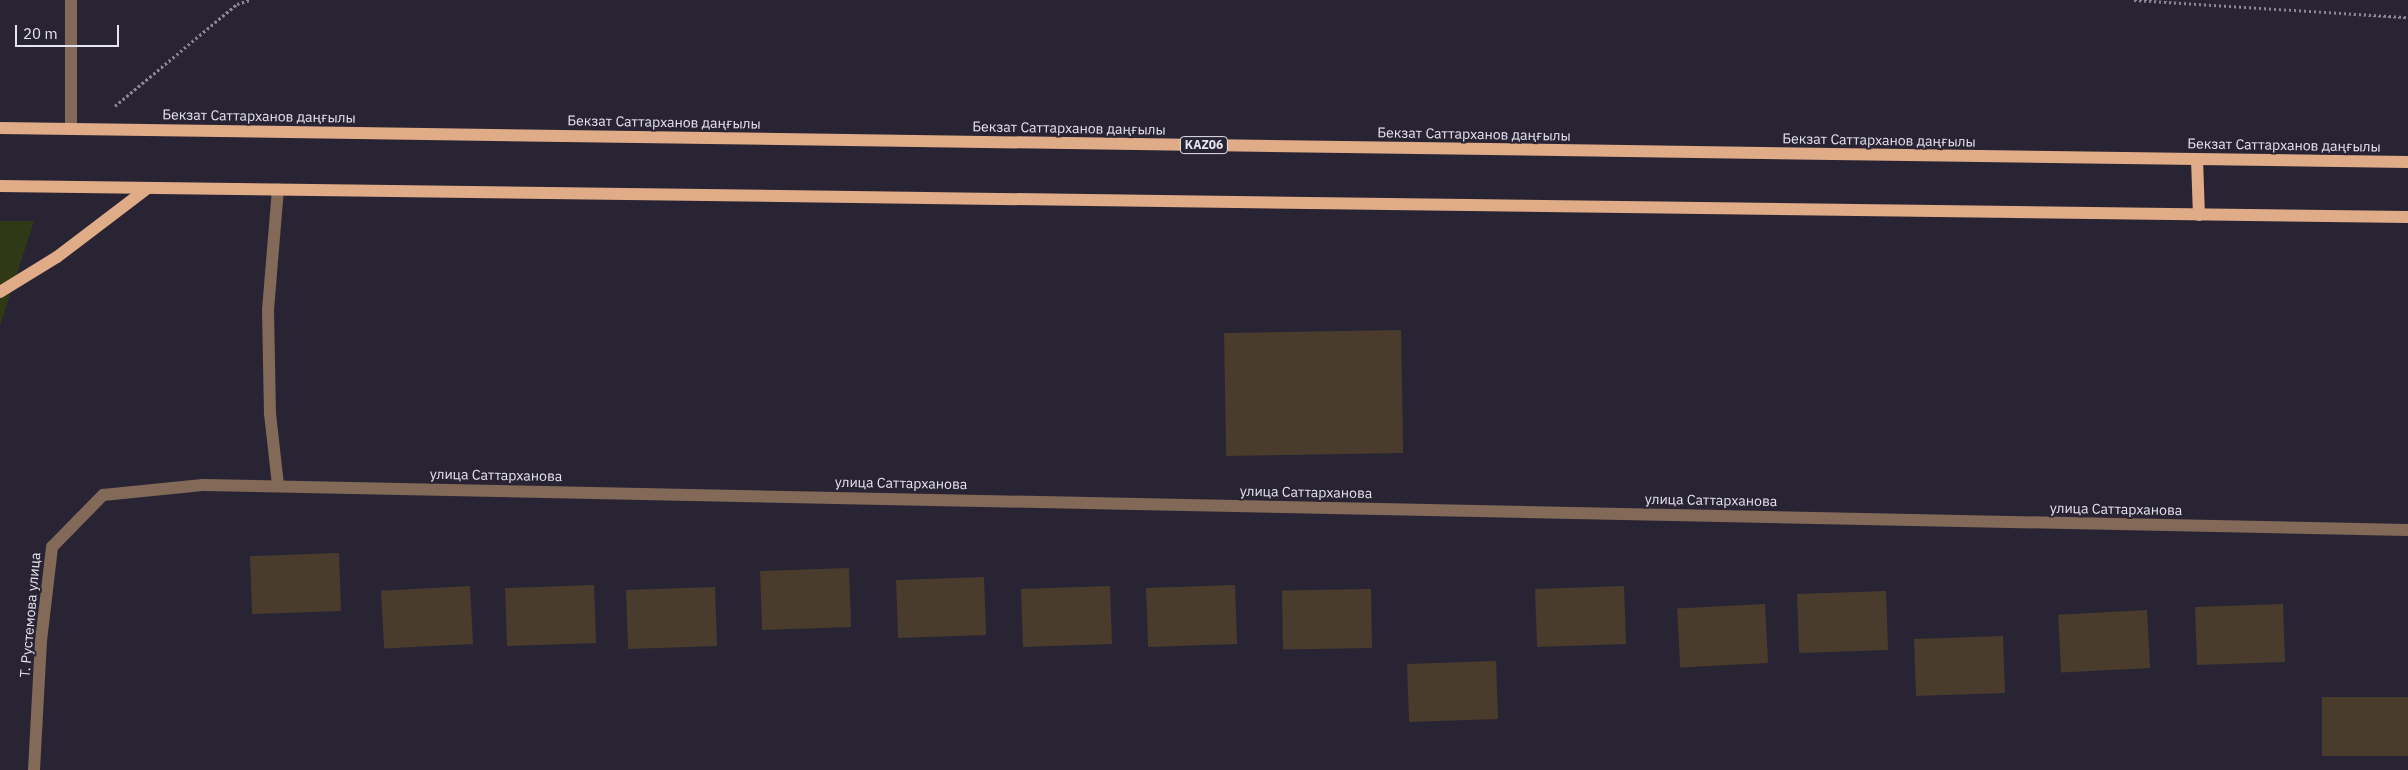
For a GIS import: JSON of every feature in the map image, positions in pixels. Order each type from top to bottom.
[{"type":"main road","name":"Бекзат Саттарханов даңғылы","points":[[0,128],[2408,162]]},
{"type":"main road","points":[[2197,159],[2199,215]]},
{"type":"main road","points":[[0,186],[2408,217]]},
{"type":"main road","points":[[0,292],[57,257],[148,188]]},
{"type":"street","points":[[71,0],[71,128]]},
{"type":"street","points":[[278,189],[268,310],[270,414],[278,485]]},
{"type":"street","name":"улица Саттарханова","points":[[203,484],[2408,530]]},
{"type":"street","name":"Т. Рустемова улица","points":[[34,770],[40,641],[52,547],[103,495],[203,484]]},
{"type":"path","points":[[87,129],[237,4],[250,0]]},
{"type":"path","points":[[2134,0],[2408,17]]},
{"type":"green space","points":[[0,221],[34,221],[0,326]]},
{"type":"building","points":[[1401,330],[1403,453],[1226,456],[1224,333]]},
{"type":"building","points":[[339,553],[341,611],[252,614],[250,556]]},
{"type":"building","points":[[849,568],[851,627],[762,630],[760,571]]},
{"type":"building","points":[[984,577],[986,635],[898,638],[896,580]]},
{"type":"building","points":[[594,585],[596,643],[507,646],[505,588]]},
{"type":"building","points":[[1235,585],[1237,644],[1148,647],[1146,588]]},
{"type":"building","points":[[470,586],[473,644],[384,649],[381,591]]},
{"type":"building","points":[[1110,586],[1112,644],[1023,647],[1021,589]]},
{"type":"building","points":[[1624,586],[1626,644],[1537,647],[1535,589]]},
{"type":"building","points":[[715,587],[717,646],[628,649],[626,590]]},
{"type":"building","points":[[1371,589],[1372,648],[1283,650],[1282,591]]},
{"type":"building","points":[[1886,591],[1888,650],[1799,653],[1797,594]]},
{"type":"building","points":[[1765,604],[1768,663],[1680,668],[1677,609]]},
{"type":"building","points":[[2283,604],[2285,662],[2197,665],[2195,607]]},
{"type":"building","points":[[2147,610],[2150,668],[2061,673],[2058,615]]},
{"type":"building","points":[[2003,636],[2005,693],[1916,696],[1914,639]]},
{"type":"building","points":[[1496,661],[1498,719],[1409,722],[1407,664]]},
{"type":"building","points":[[2322,697],[2408,697],[2408,756],[2322,756]]}]
